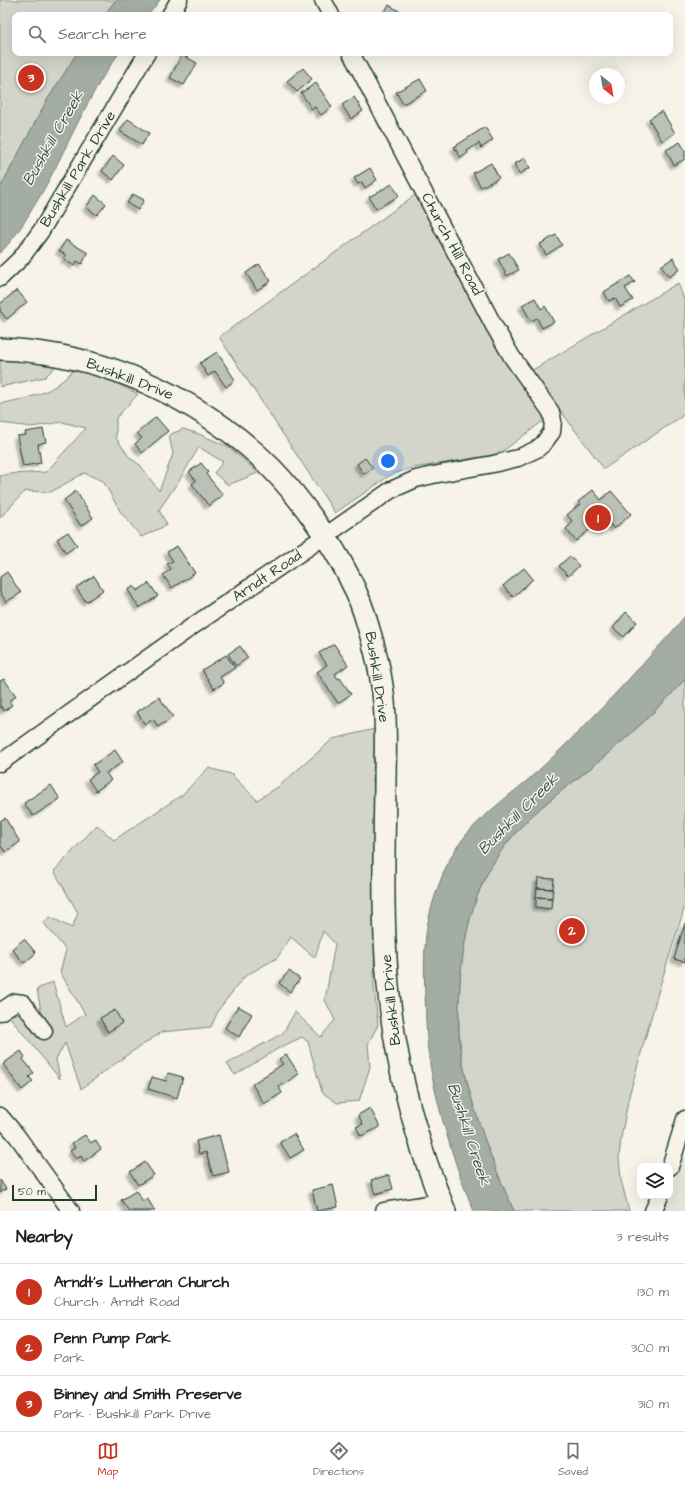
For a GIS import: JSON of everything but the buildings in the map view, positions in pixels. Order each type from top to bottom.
[{"type":"main road","name":"Bushkill Drive","points":[[0,349],[29,351],[79,359],[142,380],[180,398],[250,446],[282,478],[325,536],[353,585],[368,624],[385,715],[384,918],[387,983],[397,1055],[411,1112],[443,1206]]},
{"type":"street","points":[[172,12],[179,0]]},
{"type":"street","points":[[323,0],[329,12]]},
{"type":"street","name":"Bushkill Park Drive","points":[[0,278],[21,258],[41,230],[145,56]]},
{"type":"street","name":"Church Hill Road","points":[[353,56],[494,326],[512,356],[548,406],[553,420],[552,432]]},
{"type":"street","name":"Arndt Road","points":[[0,763],[190,628],[391,490],[402,484],[432,475],[518,458],[537,449],[552,432]]},
{"type":"street","points":[[0,1012],[15,1002],[23,1003],[44,1031]]},
{"type":"street","points":[[0,1116],[17,1136],[71,1211]]},
{"type":"street","points":[[671,1163],[685,1119]]},
{"type":"street","points":[[653,1211],[659,1199]]},
{"type":"street","points":[[384,1211],[443,1206]]},
{"type":"shaded area","points":[[0,0],[116,0],[106,12],[12,12],[12,56],[75,56],[46,102],[0,188]]},
{"type":"shaded area","points":[[419,192],[547,418],[499,454],[413,468],[392,474],[335,513],[219,337]]},
{"type":"shaded area","points":[[678,283],[685,303],[685,414],[604,469],[531,371]]},
{"type":"shaded area","points":[[0,360],[51,362],[55,367],[45,377],[0,387]]},
{"type":"shaded area","points":[[88,369],[138,394],[116,418],[116,438],[130,458],[140,465],[159,491],[173,454],[169,435],[183,429],[229,447],[258,473],[228,485],[214,473],[223,462],[199,447],[159,510],[167,525],[141,537],[120,511],[103,481],[84,473],[51,492],[25,491],[0,518],[0,476],[9,474],[46,472],[86,428],[62,422],[32,427],[0,423],[0,404],[40,394],[57,385],[73,370]]},
{"type":"shaded area","points":[[685,679],[685,906],[659,989],[629,1096],[621,1138],[619,1157],[621,1180],[629,1211],[514,1211],[499,1178],[480,1127],[469,1092],[461,1051],[459,1018],[460,983],[465,943],[474,906],[489,870],[500,853],[521,827],[541,808],[629,735]]},
{"type":"shaded area","points":[[375,729],[373,780],[376,807],[374,987],[378,1025],[368,1044],[370,1067],[359,1101],[337,1103],[322,1092],[308,1042],[302,1037],[279,1048],[235,1075],[227,1064],[283,1033],[295,1012],[321,1037],[335,1020],[325,1000],[335,944],[323,931],[315,958],[291,937],[277,958],[245,976],[219,1009],[211,1027],[162,1032],[127,1055],[81,1089],[65,1043],[56,1059],[60,1079],[8,1015],[41,1011],[37,989],[53,982],[66,1027],[85,1014],[60,972],[66,950],[43,922],[50,917],[72,928],[78,913],[54,871],[97,825],[114,840],[182,795],[208,768],[231,774],[257,800],[278,787],[333,739]]},
{"type":"shaded area","points":[[685,1150],[685,1211],[661,1211],[666,1199],[673,1199],[673,1182],[681,1165]]},
{"type":"water","points":[[116,0],[160,0],[150,12],[106,12]]},
{"type":"water","name":"Bushkill Creek","points":[[75,56],[117,56],[95,91],[28,217],[0,253],[0,188],[46,102]]},
{"type":"water","name":"Bushkill Creek","points":[[685,616],[685,679],[629,735],[541,808],[521,827],[500,853],[489,870],[474,906],[462,963],[460,983],[459,1040],[462,1061],[475,1111],[485,1140],[514,1211],[474,1211],[460,1175],[444,1126],[433,1082],[426,1030],[424,980],[426,934],[430,913],[437,890],[445,868],[463,838],[483,817],[528,780],[574,737],[640,667]]},
{"type":"place","name":"Binney and Smith Preserve","points":[[31,78]]},
{"type":"place","name":"Arndt's Lutheran Church","points":[[598,518]]},
{"type":"place","name":"Penn Pump Park","points":[[572,931]]}]
